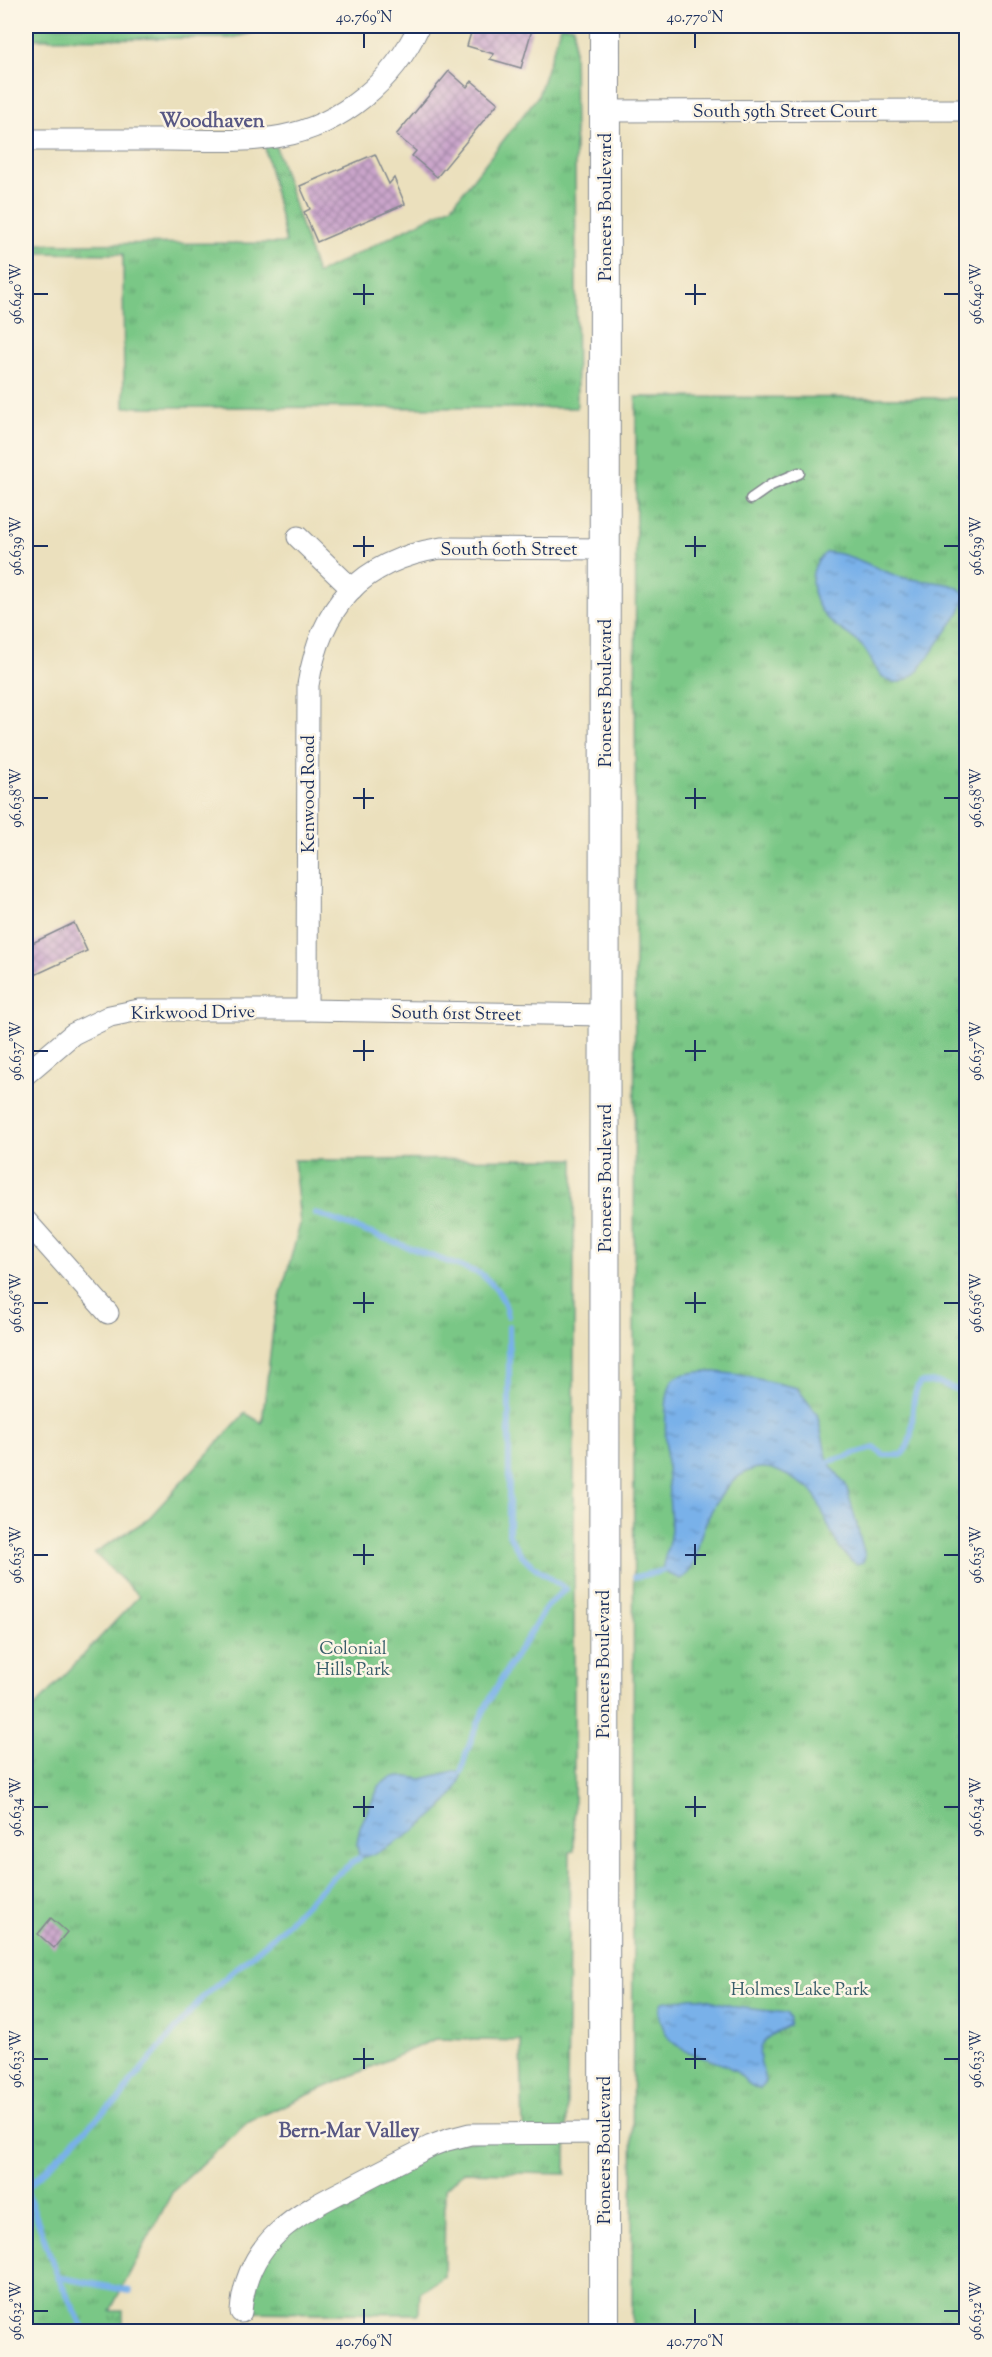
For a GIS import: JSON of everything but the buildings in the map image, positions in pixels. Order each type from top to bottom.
[{"type":"main road","name":"Pioneers Boulevard","points":[[603,2331],[605,26]]},
{"type":"street","points":[[26,141],[243,140],[294,133],[324,122],[372,90],[395,67],[419,26]]},
{"type":"street","name":"South 59th Street Court","points":[[604,111],[966,110]]},
{"type":"street","points":[[298,537],[352,589]]},
{"type":"street","name":"South 60th Street","points":[[352,589],[388,562],[417,552],[441,548],[606,549]]},
{"type":"street","name":"Kenwood Road","points":[[307,1010],[308,685],[313,655],[321,632],[334,610],[352,589]]},
{"type":"street","name":"Kirkwood Drive","points":[[26,1074],[73,1034],[110,1016],[139,1010],[307,1010]]},
{"type":"street","name":"South 61st Street","points":[[307,1010],[605,1015]]},
{"type":"street","points":[[26,1221],[108,1313]]},
{"type":"street","points":[[240,2312],[242,2291],[254,2262],[264,2247],[304,2210],[432,2146],[447,2139],[470,2134],[604,2133]]},
{"type":"lane","points":[[751,500],[771,484],[799,473]]},
{"type":"green space","points":[[26,26],[268,26],[256,32],[231,38],[26,39]]},
{"type":"green space","points":[[561,26],[574,26],[577,408],[124,407],[123,254],[26,253],[26,244],[286,243],[263,139],[273,138],[317,274],[452,206],[538,96]]},
{"type":"green space","name":"Holmes Lake Park","points":[[636,397],[966,398],[966,2331],[632,2332]]},
{"type":"green space","name":"Colonial Hills Park","points":[[574,1159],[574,1851],[570,1852],[566,2174],[463,2172],[445,2189],[444,2276],[420,2293],[419,2314],[241,2312],[264,2247],[431,2146],[523,2134],[521,2041],[435,2039],[249,2121],[173,2191],[110,2311],[123,2311],[123,2331],[26,2331],[26,1716],[139,1596],[94,1553],[147,1520],[245,1413],[262,1423],[274,1320],[300,1224],[294,1160]]},
{"type":"water","points":[[827,552],[854,558],[901,577],[952,585],[966,596],[960,612],[919,670],[909,678],[898,682],[890,681],[881,675],[862,646],[830,621],[821,610],[813,592],[812,583],[815,566]]},
{"type":"water","points":[[697,1372],[740,1375],[797,1388],[817,1414],[828,1462],[846,1485],[865,1556],[863,1562],[856,1564],[841,1549],[810,1489],[778,1471],[760,1468],[738,1477],[718,1499],[704,1526],[693,1565],[686,1575],[681,1579],[662,1571],[671,1530],[666,1453],[668,1393],[672,1382],[677,1377]]},
{"type":"water","points":[[454,1771],[461,1772],[459,1784],[437,1812],[404,1838],[387,1848],[359,1858],[357,1844],[360,1827],[380,1785],[390,1778],[400,1776],[422,1779]]},
{"type":"water","points":[[702,1998],[736,2007],[786,2013],[790,2018],[789,2025],[769,2036],[761,2045],[759,2056],[765,2084],[760,2089],[749,2084],[734,2070],[682,2049],[667,2035],[660,2016],[662,2002]]},
{"type":"waterway","points":[[315,1213],[481,1274],[499,1292],[508,1316]]},
{"type":"waterway","points":[[461,1772],[479,1721],[496,1689],[546,1609],[566,1589],[526,1559],[509,1534],[509,1326]]},
{"type":"waterway","points":[[828,1462],[874,1448],[884,1455],[901,1455],[910,1439],[914,1401],[920,1383],[936,1382],[966,1393]]},
{"type":"waterway","points":[[635,1577],[662,1571]]},
{"type":"waterway","points":[[26,2189],[104,2111],[119,2100],[131,2082],[202,1998],[272,1938],[332,1878],[359,1858]]},
{"type":"waterway","points":[[26,2189],[58,2277],[85,2332]]},
{"type":"waterway","points":[[58,2277],[130,2291]]},
{"type":"district","name":"Woodhaven","points":[[212,120]]},
{"type":"district","name":"Bern-Mar Valley","points":[[349,2130]]}]
